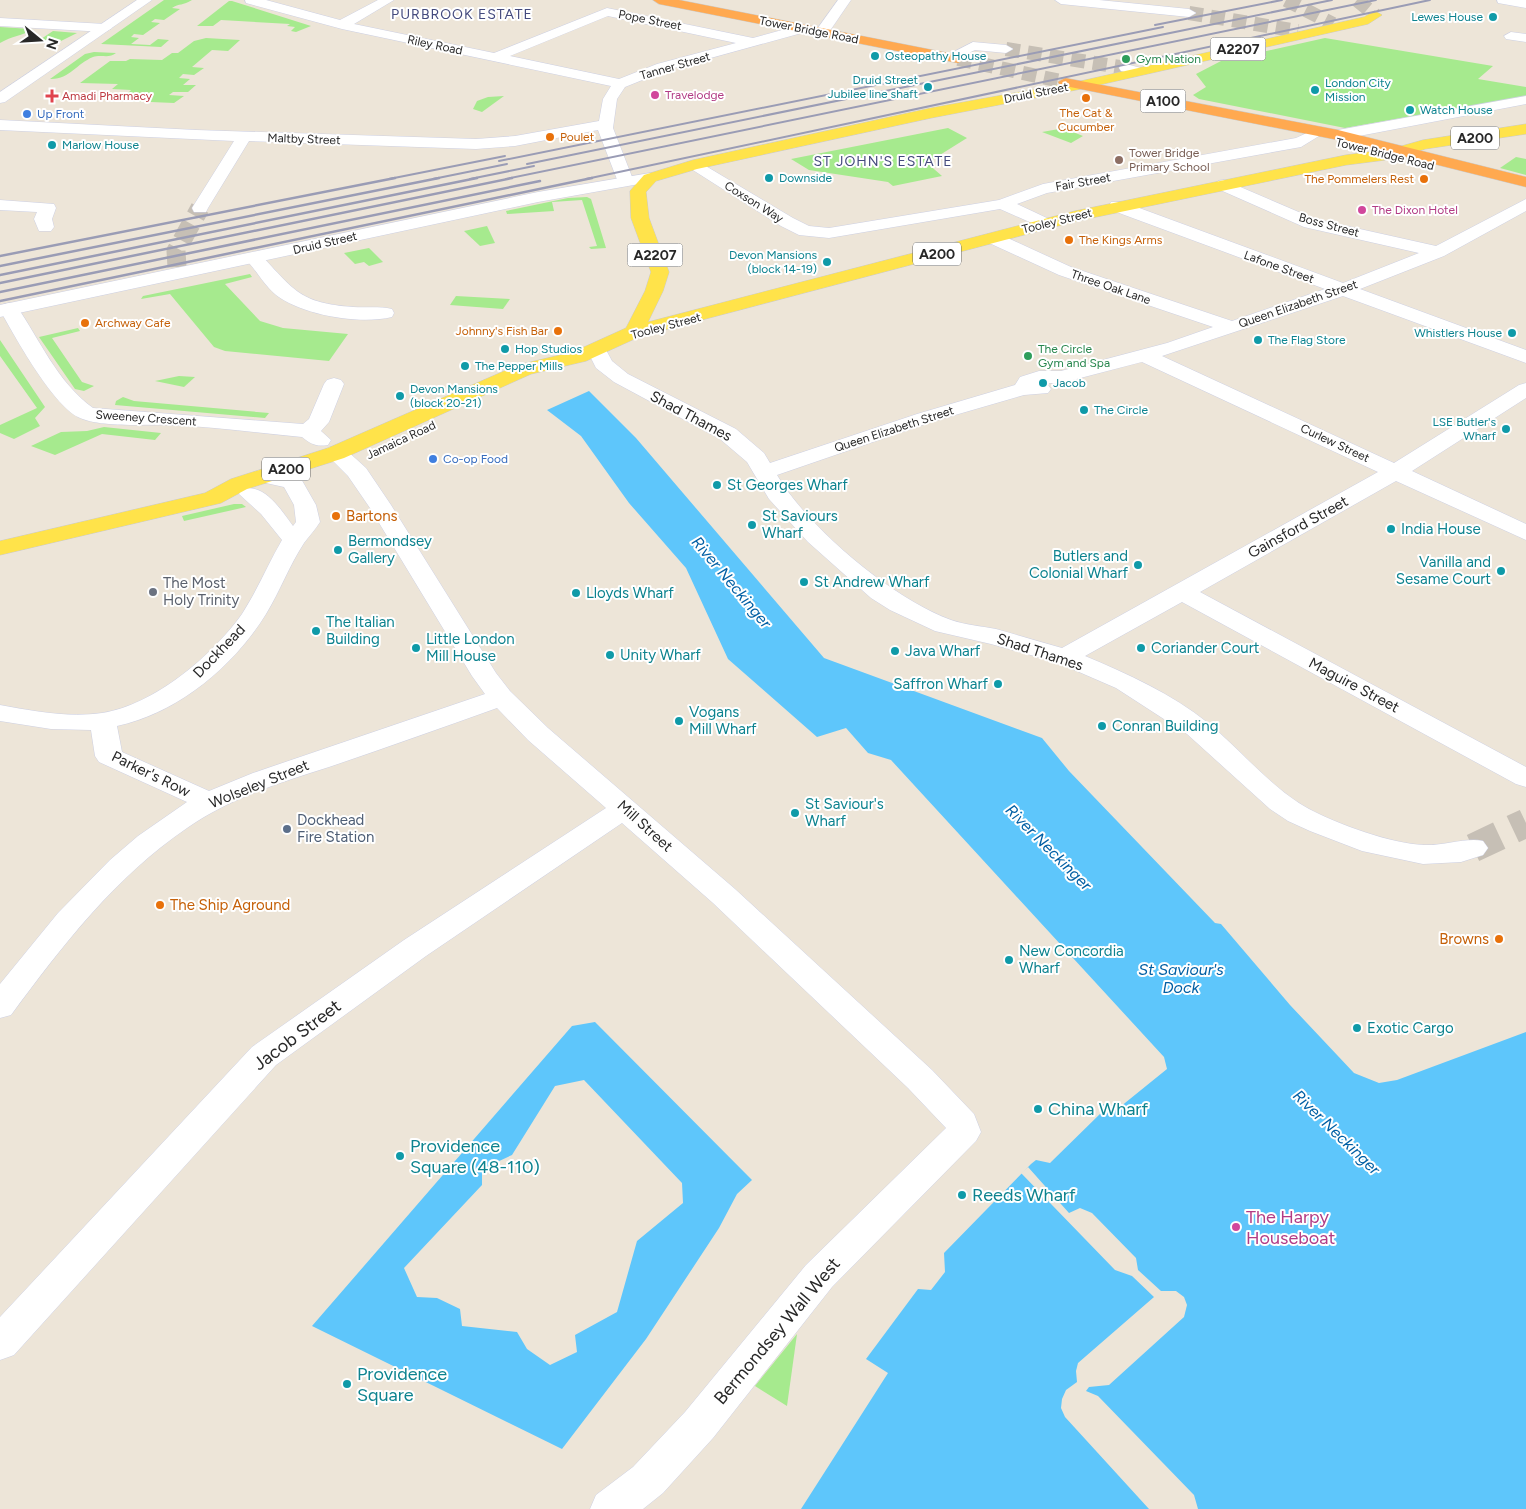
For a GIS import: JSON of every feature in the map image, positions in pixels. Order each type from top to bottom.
[{"type":"highway","name":"Tower Bridge Road","points":[[659,0],[954,58]]},
{"type":"highway","name":"Tower Bridge Road","points":[[1065,82],[1338,135],[1526,189]]},
{"type":"highway","name":"Tower Bridge Road","points":[[1245,118],[1249,122],[1306,139],[1398,153],[1526,182]]},
{"type":"main road","name":"Druid Street","points":[[693,165],[931,113],[1081,85],[1131,70],[1336,25],[1368,20],[1375,15]]},
{"type":"main road","name":"Tooley Street","points":[[588,354],[634,332],[993,238],[1043,223],[1117,206],[1346,160],[1398,153],[1423,145],[1526,129]]},
{"type":"main road","name":"A2207","points":[[634,332],[654,291],[660,272],[640,218],[638,191],[650,178],[693,165]]},
{"type":"main road","name":"Jamaica Road","points":[[213,498],[240,484],[265,476],[328,447],[464,410],[562,371],[588,354]]},
{"type":"main road","name":"Jamaica Road","points":[[0,548],[213,498],[258,500],[292,482],[328,447]]},
{"type":"street","points":[[0,99],[146,0]]},
{"type":"street","name":"Riley Road","points":[[251,0],[342,25],[620,84]]},
{"type":"street","points":[[342,25],[388,0]]},
{"type":"street","points":[[822,32],[845,0]]},
{"type":"street","points":[[1061,0],[1189,13]]},
{"type":"street","points":[[1503,0],[1526,4]]},
{"type":"street","name":"Pope Street","points":[[494,58],[607,12],[720,34],[754,43]]},
{"type":"street","points":[[0,22],[105,28]]},
{"type":"street","name":"Tanner Street","points":[[626,182],[604,128],[610,99],[620,84],[662,67],[804,28]]},
{"type":"street","points":[[1511,36],[1526,38]]},
{"type":"street","points":[[954,58],[973,46],[1006,49]]},
{"type":"street","points":[[1338,135],[1526,100]]},
{"type":"street","name":"Maltby Street","points":[[0,125],[244,137],[476,144],[515,141],[606,124]]},
{"type":"street","points":[[200,208],[244,137]]},
{"type":"street","name":"Fair Street","points":[[817,233],[829,233],[1002,204],[1043,189],[1306,139]]},
{"type":"street","name":"Coxson Way","points":[[693,165],[787,222],[805,231],[817,233]]},
{"type":"street","name":"Druid Street","points":[[4,310],[179,270],[255,259],[518,201],[650,178]]},
{"type":"street","name":"Boss Street","points":[[1224,185],[1310,223],[1438,252]]},
{"type":"street","points":[[1002,204],[1043,223]]},
{"type":"street","points":[[0,205],[48,208],[44,219],[45,227]]},
{"type":"street","name":"Lafone Street","points":[[1117,206],[1526,357]]},
{"type":"street","name":"Queen Elizabeth Street","points":[[765,472],[924,418],[1023,389],[1041,389],[1055,385],[1060,377],[1144,355],[1342,290],[1438,252],[1522,210]]},
{"type":"street","name":"Three Oak Lane","points":[[993,238],[1065,271],[1232,327]]},
{"type":"street","points":[[255,259],[284,292],[298,301],[326,309],[370,314],[385,313]]},
{"type":"street","name":"Sweeney Crescent","points":[[4,310],[70,401],[86,413],[107,418],[174,419],[328,447]]},
{"type":"street","name":"Shad Thames","points":[[588,354],[621,378],[728,434],[756,458],[777,494],[816,537],[880,593],[898,606],[944,626],[1065,657],[1125,682],[1197,728],[1280,803],[1320,826],[1372,844],[1423,855],[1461,853],[1473,848]]},
{"type":"street","name":"Curlew Street","points":[[1144,355],[1397,471],[1526,533]]},
{"type":"street","points":[[328,447],[318,422],[334,384]]},
{"type":"street","name":"Gainsford Street","points":[[1065,657],[1397,471],[1526,389]]},
{"type":"street","name":"Mill Street","points":[[328,447],[358,473],[364,485],[380,505],[423,572],[484,676],[501,697],[538,734],[625,808],[731,903],[942,1101],[962,1124],[964,1132],[944,1152]]},
{"type":"street","points":[[265,476],[292,482]]},
{"type":"street","name":"Dockhead","points":[[103,721],[129,715],[155,704],[178,691],[236,637],[253,614],[296,538],[308,522],[305,504],[292,482]]},
{"type":"street","points":[[258,500],[274,513],[287,534],[296,538]]},
{"type":"street","name":"Maguire Street","points":[[1182,592],[1526,778]]},
{"type":"street","name":"Wolseley Street","points":[[0,1007],[40,954],[98,890],[140,850],[172,825],[210,802],[258,782],[501,697]]},
{"type":"street","points":[[0,713],[65,722],[103,721]]},
{"type":"street","name":"Parker's Row","points":[[103,721],[108,756],[210,802]]},
{"type":"street","name":"Jacob Street","points":[[0,1343],[264,1056],[431,937],[625,808]]},
{"type":"street","name":"Bermondsey Wall West","points":[[610,1509],[648,1480],[668,1460],[699,1425],[819,1276],[944,1152]]},
{"type":"green space","points":[[164,0],[192,0],[172,8],[180,9],[164,20],[155,19],[151,22],[160,23],[143,35],[134,34],[131,37],[139,38],[131,44],[150,45],[158,39],[169,40],[161,47],[101,44]]},
{"type":"green space","points":[[229,1],[311,26],[296,32],[291,31],[295,27],[287,26],[290,24],[221,20],[213,26],[197,26]]},
{"type":"green space","points":[[0,27],[33,29],[0,43]]},
{"type":"green space","points":[[53,31],[77,33],[61,41],[38,41]]},
{"type":"green space","points":[[206,38],[240,40],[228,51],[212,50],[192,67],[204,68],[194,75],[183,74],[179,78],[190,79],[183,85],[196,85],[188,92],[173,92],[169,95],[184,96],[174,103],[128,101],[134,96],[126,95],[131,90],[112,89],[118,84],[80,83],[110,61],[126,61],[130,59],[162,60],[172,53],[178,53],[194,41]]},
{"type":"green space","points":[[1325,38],[1493,66],[1478,79],[1526,87],[1526,96],[1345,128],[1199,99],[1193,95],[1206,87],[1196,74],[1221,61]]},
{"type":"green space","points":[[94,52],[116,53],[111,56],[93,57],[62,77],[50,79],[85,54]]},
{"type":"green space","points":[[504,96],[482,112],[473,109],[477,101],[488,97]]},
{"type":"green space","points":[[948,128],[967,138],[927,163],[942,176],[893,186],[888,182],[809,170],[791,159]]},
{"type":"green space","points":[[1059,129],[1068,130],[1083,136],[1071,143],[1042,132]]},
{"type":"green space","points":[[1516,157],[1526,159],[1526,175],[1500,168]]},
{"type":"green space","points":[[587,197],[591,199],[606,248],[591,249],[589,247],[597,246],[582,200],[552,202],[554,211],[507,214],[506,211],[568,198]]},
{"type":"green space","points":[[487,226],[495,243],[480,246],[464,231]]},
{"type":"green space","points":[[369,248],[383,262],[369,266],[364,262],[355,264],[344,253]]},
{"type":"green space","points":[[250,274],[252,277],[225,284],[260,321],[283,328],[348,334],[329,361],[225,351],[214,347],[170,294],[141,299],[143,296]]},
{"type":"green space","points":[[456,296],[510,299],[503,309],[450,305]]},
{"type":"green space","points":[[78,328],[80,331],[52,338],[82,382],[94,386],[84,391],[75,389],[39,337]]},
{"type":"green space","points":[[0,340],[45,407],[35,418],[40,426],[14,439],[0,433],[0,425],[37,408],[0,356]]},
{"type":"green space","points":[[179,376],[195,377],[184,387],[155,381]]},
{"type":"green space","points":[[123,397],[134,401],[269,413],[265,418],[115,405],[116,401]]},
{"type":"green space","points":[[104,427],[161,433],[155,440],[102,434],[55,455],[31,446],[61,432],[87,431]]},
{"type":"green space","points":[[234,504],[242,504],[246,507],[184,521],[182,516]]},
{"type":"green space","points":[[797,1334],[787,1406],[755,1386]]},
{"type":"water","points":[[589,391],[636,438],[824,658],[1042,738],[1069,771],[1215,923],[1221,924],[1290,1005],[1354,1073],[1379,1083],[1397,1080],[1526,1032],[1526,1509],[801,1509],[888,1373],[866,1359],[918,1289],[931,1290],[945,1272],[944,1253],[1031,1164],[1036,1160],[1050,1163],[1101,1113],[1101,1104],[1120,1107],[1167,1069],[1164,1057],[891,760],[868,753],[846,728],[817,737],[728,659],[686,568],[629,503],[581,436],[547,410]]},
{"type":"water","points":[[595,1022],[752,1180],[737,1194],[719,1228],[646,1339],[562,1449],[312,1326],[572,1026]],"holes":[[[584,1080],[682,1183],[683,1203],[637,1241],[617,1312],[575,1335],[577,1352],[550,1365],[527,1349],[517,1332],[462,1326],[460,1309],[437,1298],[417,1297],[404,1268],[482,1185],[482,1169],[512,1155],[555,1086]]]},
{"type":"pier","points":[[1028,1167],[1069,1213],[1080,1208],[1092,1213],[1136,1258],[1138,1270],[1161,1291],[1176,1291],[1184,1297],[1187,1305],[1184,1317],[1109,1385],[1089,1387],[1086,1391],[1098,1396],[1194,1495],[1198,1509],[1149,1509],[1065,1417],[1061,1408],[1062,1399],[1066,1390],[1077,1382],[1076,1371],[1078,1363],[1154,1297],[1132,1276],[1115,1270],[1021,1173]]},
{"type":"tunnel","points":[[1286,0],[1333,24]]},
{"type":"tunnel","points":[[1357,0],[1375,15]]},
{"type":"tunnel","points":[[1189,13],[1298,31]]},
{"type":"tunnel","points":[[1006,49],[1126,68]]},
{"type":"tunnel","points":[[958,59],[1065,82]]},
{"type":"tunnel","points":[[177,267],[176,251],[200,208]]},
{"type":"tunnel","points":[[1473,848],[1526,823]]},
{"type":"railway","points":[[1155,25],[1282,0]]},
{"type":"railway","points":[[527,164],[1332,0]]},
{"type":"railway","points":[[506,179],[1376,0]]},
{"type":"railway","points":[[586,179],[1430,0]]},
{"type":"railway","points":[[499,161],[1163,27]]},
{"type":"railway","points":[[389,179],[505,156]]},
{"type":"railway","points":[[433,179],[507,164]]},
{"type":"railway","points":[[470,179],[534,166]]},
{"type":"railway","points":[[0,256],[395,178]]},
{"type":"railway","points":[[0,266],[439,178]]},
{"type":"railway","points":[[0,275],[477,178]]},
{"type":"railway","points":[[0,283],[512,178]]},
{"type":"railway","points":[[0,301],[592,178]]},
{"type":"railway","points":[[0,292],[540,181]]},
{"type":"place","name":"Lewes House","points":[[1493,17]]},
{"type":"place","name":"Osteopathy House","points":[[875,56]]},
{"type":"place","name":"Gym Nation","points":[[1126,59]]},
{"type":"place","name":"Druid Street Jubilee line shaft","points":[[928,87]]},
{"type":"place","name":"London City Mission","points":[[1315,90]]},
{"type":"place","name":"Travelodge","points":[[655,95]]},
{"type":"place","name":"Amadi Pharmacy","points":[[52,96]]},
{"type":"place","name":"The Cat & Cucumber","points":[[1086,98]]},
{"type":"place","name":"Watch House","points":[[1410,110]]},
{"type":"place","name":"Up Front","points":[[27,114]]},
{"type":"place","name":"Poulet","points":[[550,137]]},
{"type":"place","name":"Marlow House","points":[[52,145]]},
{"type":"place","name":"Tower Bridge Primary School","points":[[1119,160]]},
{"type":"place","name":"Downside","points":[[769,178]]},
{"type":"place","name":"The Pommelers Rest","points":[[1424,179]]},
{"type":"place","name":"The Dixon Hotel","points":[[1362,210]]},
{"type":"place","name":"The Kings Arms","points":[[1069,240]]},
{"type":"place","name":"Devon Mansions (block 14-19)","points":[[827,262]]},
{"type":"place","name":"Archway Cafe","points":[[85,323]]},
{"type":"place","name":"Johnny's Fish Bar","points":[[558,331]]},
{"type":"place","name":"Whistlers House","points":[[1512,333]]},
{"type":"place","name":"The Flag Store","points":[[1258,340]]},
{"type":"place","name":"Hop Studios","points":[[505,349]]},
{"type":"place","name":"The Circle Gym and Spa","points":[[1028,356]]},
{"type":"place","name":"The Pepper Mills","points":[[465,366]]},
{"type":"place","name":"Jacob","points":[[1043,383]]},
{"type":"place","name":"Devon Mansions (block 20-21)","points":[[400,396]]},
{"type":"place","name":"The Circle","points":[[1084,410]]},
{"type":"place","name":"LSE Butler's Wharf","points":[[1506,429]]},
{"type":"place","name":"Co-op Food","points":[[433,459]]},
{"type":"place","name":"St Georges Wharf","points":[[717,485]]},
{"type":"place","name":"Bartons","points":[[336,516]]},
{"type":"place","name":"St Saviours Wharf","points":[[752,525]]},
{"type":"place","name":"India House","points":[[1391,529]]},
{"type":"place","name":"Bermondsey Gallery","points":[[338,550]]},
{"type":"place","name":"Butlers and Colonial Wharf","points":[[1138,565]]},
{"type":"place","name":"Vanilla and Sesame Court","points":[[1501,571]]},
{"type":"place","name":"St Andrew Wharf","points":[[804,582]]},
{"type":"place","name":"The Most Holy Trinity","points":[[153,592]]},
{"type":"place","name":"Lloyds Wharf","points":[[576,593]]},
{"type":"place","name":"The Italian Building","points":[[316,631]]},
{"type":"place","name":"Little London Mill House","points":[[416,648]]},
{"type":"place","name":"Coriander Court","points":[[1141,648]]},
{"type":"place","name":"Java Wharf","points":[[895,651]]},
{"type":"place","name":"Unity Wharf","points":[[610,655]]},
{"type":"place","name":"Saffron Wharf","points":[[998,684]]},
{"type":"place","name":"Vogans Mill Wharf","points":[[679,721]]},
{"type":"place","name":"Conran Building","points":[[1102,726]]},
{"type":"place","name":"St Saviour's Wharf","points":[[795,813]]},
{"type":"place","name":"Dockhead Fire Station","points":[[287,829]]},
{"type":"place","name":"The Ship Aground","points":[[160,905]]},
{"type":"place","name":"Browns","points":[[1499,939]]},
{"type":"place","name":"New Concordia Wharf","points":[[1009,960]]},
{"type":"place","name":"Exotic Cargo","points":[[1357,1028]]},
{"type":"place","name":"China Wharf","points":[[1038,1109]]},
{"type":"place","name":"Providence Square (48-110)","points":[[400,1156]]},
{"type":"place","name":"Reeds Wharf","points":[[962,1195]]},
{"type":"place","name":"The Harpy Houseboat","points":[[1236,1227]]},
{"type":"place","name":"Providence Square","points":[[347,1384]]},
{"type":"district","name":"PURBROOK ESTATE","points":[[462,14]]},
{"type":"district","name":"ST JOHN'S ESTATE","points":[[883,161]]},
{"type":"water label","name":"River Neckinger","points":[[732,582]]},
{"type":"water label","name":"River Neckinger","points":[[1049,847]]},
{"type":"water label","name":"St Saviour's Dock","points":[[1181,978]]},
{"type":"water label","name":"River Neckinger","points":[[1337,1132]]}]
